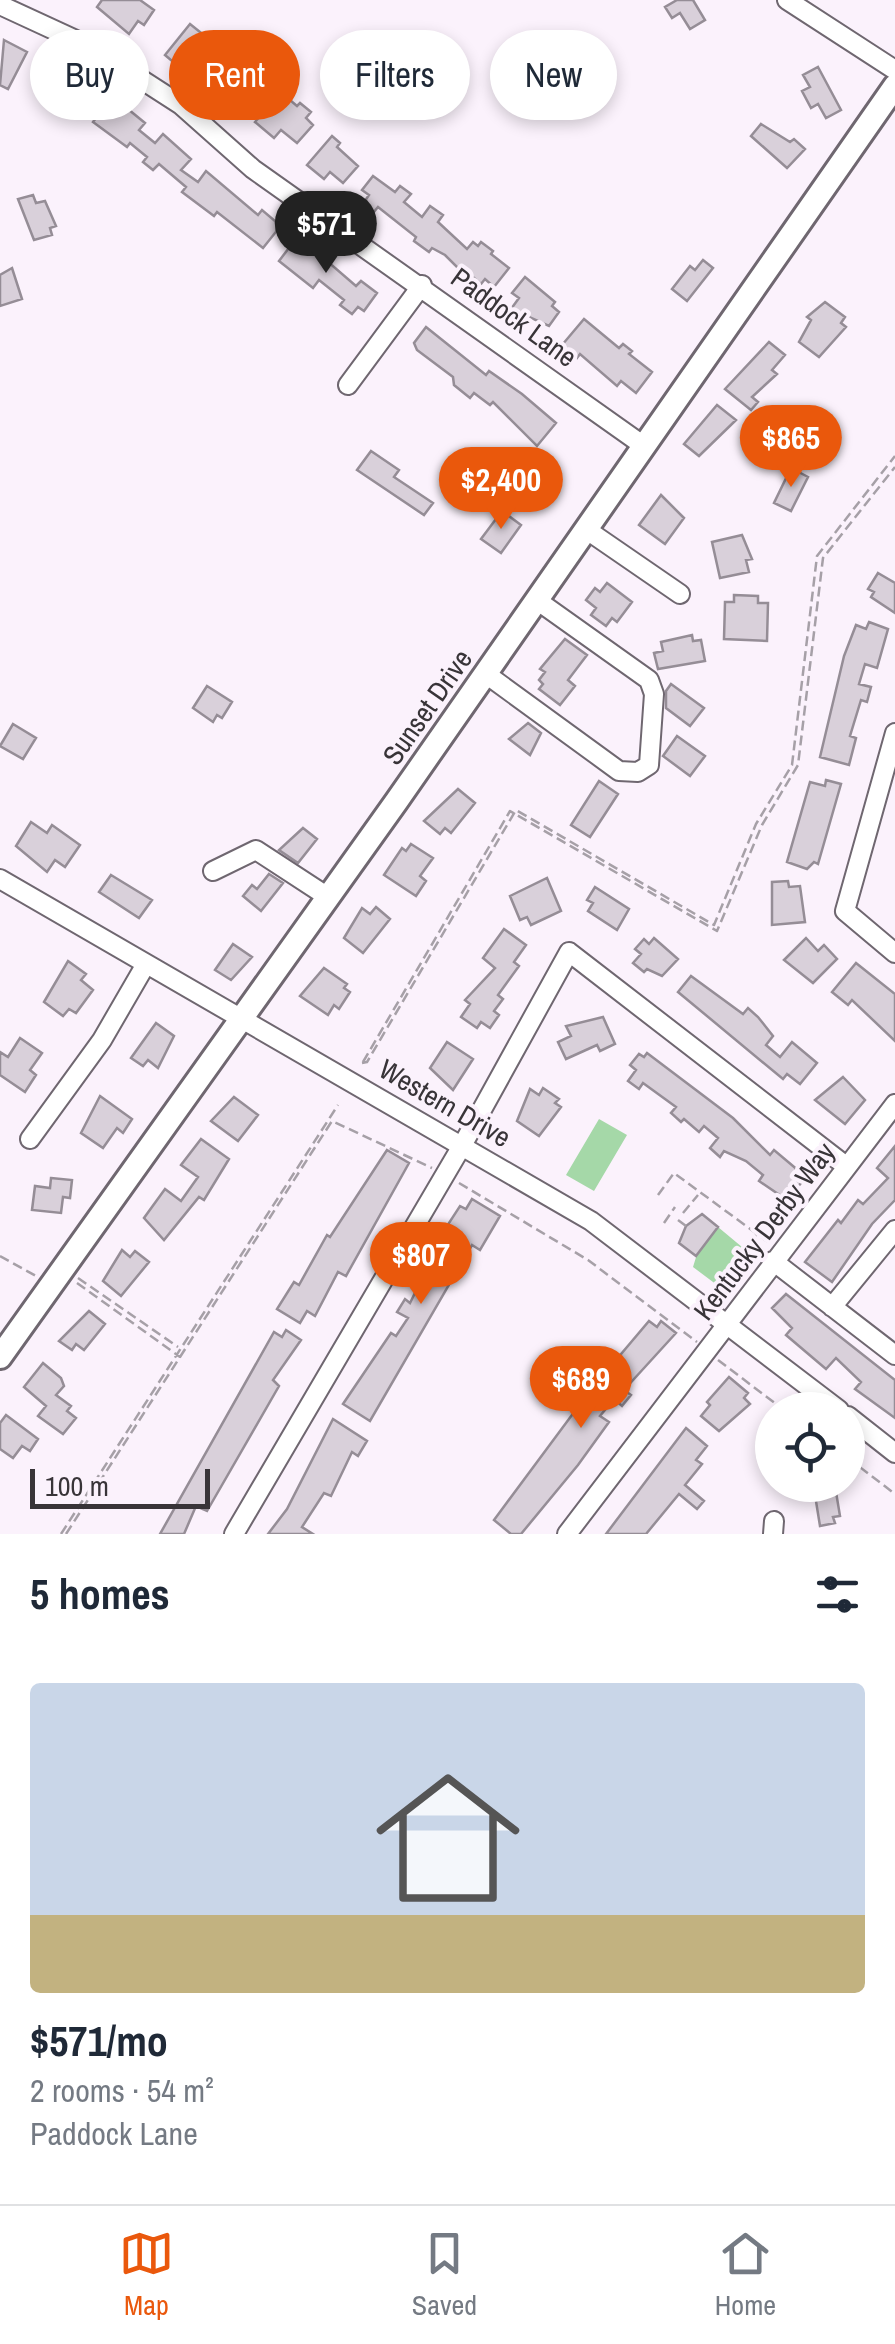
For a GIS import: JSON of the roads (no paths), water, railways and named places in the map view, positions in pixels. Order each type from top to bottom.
[{"type":"main road","name":"Sunset Drive","points":[[0,1357],[538,601],[895,86]]},
{"type":"street","points":[[787,0],[895,70]]},
{"type":"street","name":"Paddock Lane","points":[[0,4],[91,47],[181,105],[254,169],[644,446]]},
{"type":"street","points":[[348,385],[422,285]]},
{"type":"street","points":[[587,530],[680,594]]},
{"type":"street","points":[[486,674],[619,771],[638,772],[649,766],[654,694],[649,680],[538,601]]},
{"type":"street","points":[[895,734],[845,910],[895,953]]},
{"type":"street","points":[[213,871],[256,850],[328,897]]},
{"type":"street","name":"Western Drive","points":[[0,880],[463,1144],[590,1221],[816,1392]]},
{"type":"street","points":[[234,1534],[463,1144],[569,952],[846,1166]]},
{"type":"street","points":[[30,1139],[102,1040],[146,964]]},
{"type":"street","name":"Kentucky Derby Way","points":[[568,1534],[729,1325],[771,1252],[895,1104]]},
{"type":"street","points":[[832,1307],[892,1239]]},
{"type":"street","points":[[771,1252],[832,1307],[895,1355]]},
{"type":"street","points":[[865,1429],[895,1453]]}]
